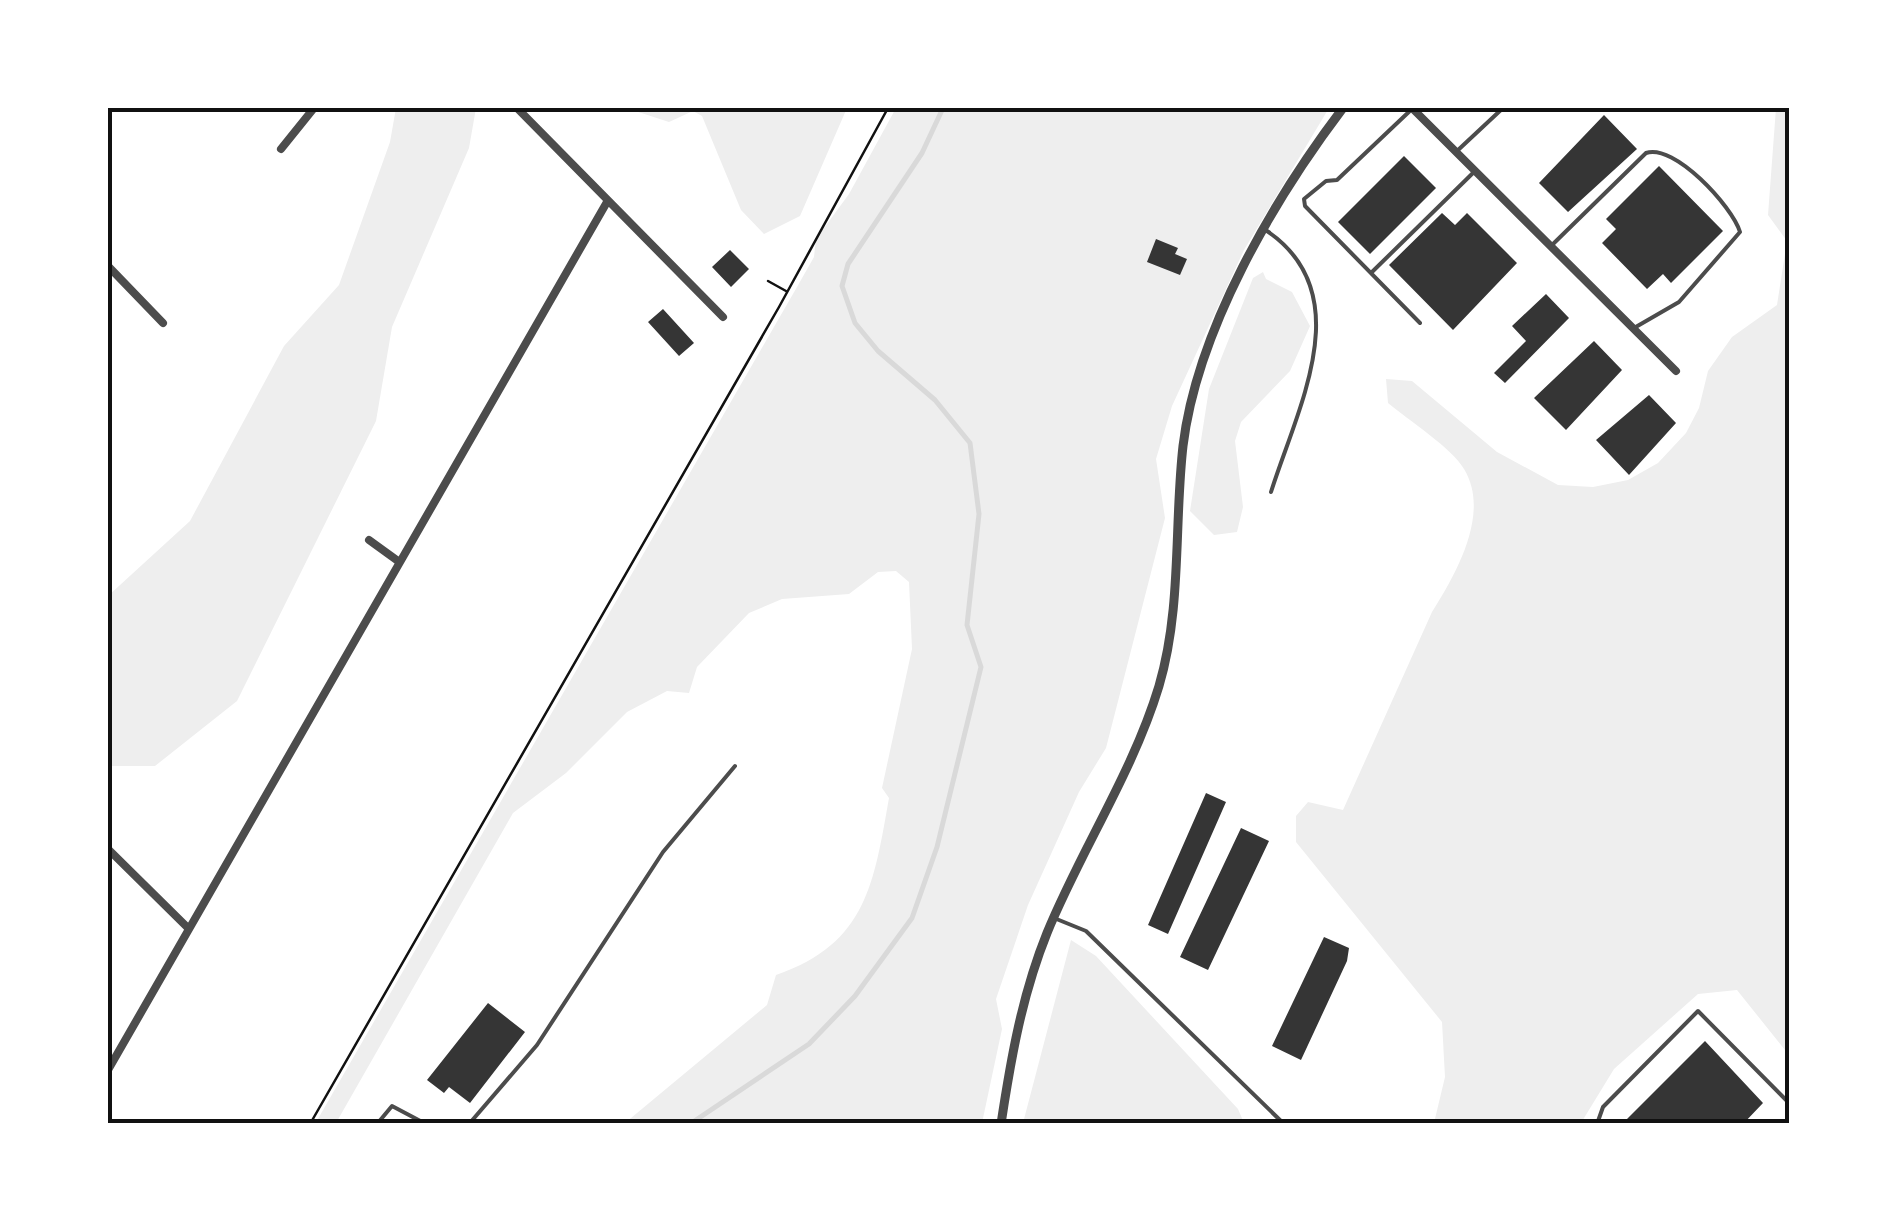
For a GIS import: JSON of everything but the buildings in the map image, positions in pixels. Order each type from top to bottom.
[{"type":"street","points":[[281,149],[314,108]]},
{"type":"street","points":[[517,108],[723,317]]},
{"type":"street","points":[[1001,1124],[1020,1013],[1054,918],[1140,736],[1160,683],[1174,607],[1181,471],[1190,408],[1213,341],[1263,228],[1295,170],[1343,108]]},
{"type":"street","points":[[1413,108],[1676,371]]},
{"type":"street","points":[[108,1070],[607,202]]},
{"type":"street","points":[[108,266],[162,323]]},
{"type":"street","points":[[369,540],[398,561]]},
{"type":"street","points":[[108,849],[188,928]]},
{"type":"lane","points":[[1413,108],[1337,180],[1326,180],[1304,200],[1305,206],[1420,323]]},
{"type":"lane","points":[[1457,151],[1503,108]]},
{"type":"lane","points":[[1551,246],[1646,153],[1657,150],[1677,156],[1734,218],[1740,232],[1679,302],[1633,328]]},
{"type":"lane","points":[[1371,273],[1476,170]]},
{"type":"lane","points":[[1263,228],[1284,242],[1306,272],[1318,316],[1310,383],[1272,492]]},
{"type":"lane","points":[[469,1124],[537,1045],[663,852],[735,766]]},
{"type":"lane","points":[[1054,918],[1086,930],[1284,1124]]},
{"type":"lane","points":[[1596,1124],[1603,1107],[1698,1011],[1790,1104]]},
{"type":"lane","points":[[377,1124],[392,1106],[426,1124]]},
{"type":"path","points":[[310,1124],[788,291],[888,108]]},
{"type":"path","points":[[768,281],[788,291]]},
{"type":"shaded area","points":[[396,108],[476,108],[469,148],[392,327],[376,421],[237,701],[155,766],[108,766],[108,596],[190,521],[284,346],[339,285],[390,142]]},
{"type":"shaded area","points":[[626,108],[847,108],[800,216],[764,234],[741,210],[702,116],[693,111],[669,122]]},
{"type":"shaded area","points":[[896,108],[1329,108],[1244,250],[1172,406],[1156,459],[1165,518],[1106,748],[1079,792],[1028,905],[996,999],[1002,1029],[982,1123],[625,1123],[767,1005],[776,975],[830,946],[848,928],[861,906],[871,883],[884,828],[889,798],[882,788],[912,649],[909,582],[896,571],[878,572],[849,594],[782,599],[749,613],[697,667],[689,693],[667,691],[627,712],[566,773],[513,813],[336,1123],[315,1124],[814,257],[816,239],[849,194]]},
{"type":"shaded area","points":[[1776,108],[1790,108],[1789,1055],[1737,990],[1698,994],[1614,1069],[1581,1123],[1434,1123],[1445,1077],[1442,1022],[1296,842],[1296,816],[1308,802],[1343,810],[1432,612],[1460,562],[1472,524],[1474,505],[1464,469],[1440,443],[1388,403],[1386,379],[1412,381],[1497,452],[1558,485],[1593,487],[1628,480],[1658,463],[1686,433],[1699,408],[1708,371],[1732,337],[1777,305],[1787,241],[1768,215]]},
{"type":"shaded area","points":[[1263,272],[1266,279],[1292,292],[1310,326],[1290,371],[1241,422],[1235,441],[1243,507],[1237,532],[1214,535],[1190,511],[1209,389],[1253,278]]},
{"type":"shaded area","points":[[1071,940],[1096,956],[1238,1109],[1244,1123],[1023,1123]]},
{"type":"waterway","points":[[690,1124],[809,1044],[855,996],[912,918],[937,847],[981,667],[967,625],[979,514],[970,443],[935,400],[878,351],[855,323],[842,286],[848,264],[922,153],[943,108]]}]
